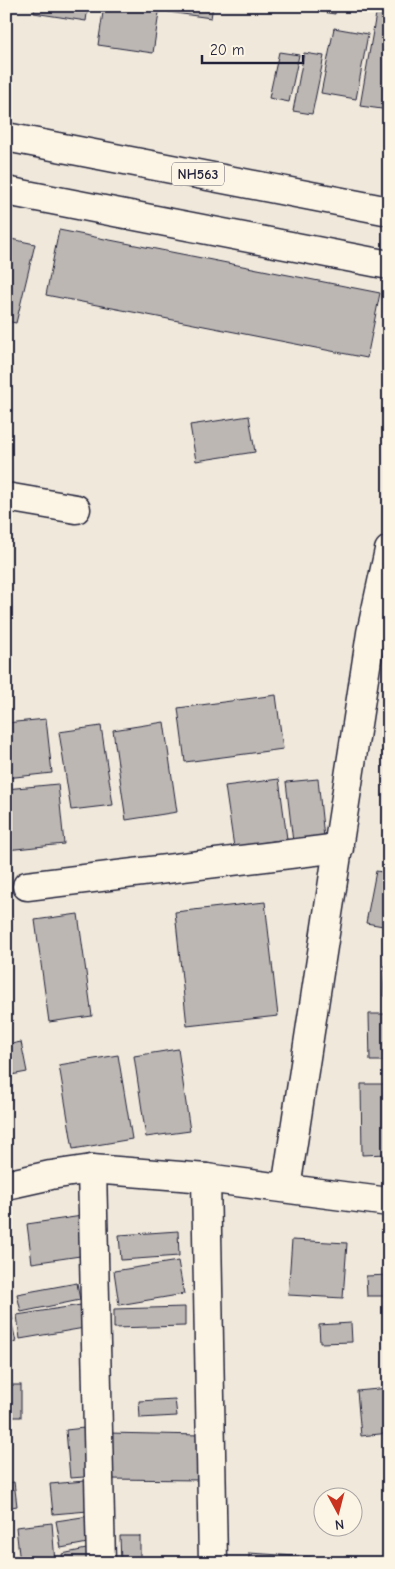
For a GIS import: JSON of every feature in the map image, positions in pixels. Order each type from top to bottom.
[{"type":"main road","name":"NH563","points":[[6,136],[389,211]]},
{"type":"main road","points":[[6,192],[389,265]]},
{"type":"main road","points":[[6,497],[76,509]]},
{"type":"main road","points":[[286,1188],[339,848],[380,635],[389,550]]},
{"type":"main road","points":[[27,886],[339,848]]},
{"type":"main road","points":[[6,1185],[52,1174],[92,1170],[206,1178],[389,1202]]},
{"type":"main road","points":[[92,1170],[101,1563]]},
{"type":"main road","points":[[206,1178],[213,1563]]},
{"type":"building","points":[[35,6],[88,6],[86,21],[34,13]]},
{"type":"building","points":[[104,6],[160,6],[153,53],[98,45]]},
{"type":"building","points":[[169,6],[213,6],[211,18],[168,12]]},
{"type":"building","points":[[285,6],[336,6],[335,14]]},
{"type":"building","points":[[376,14],[389,16],[389,110],[360,106]]},
{"type":"building","points":[[334,28],[368,34],[356,99],[321,93]]},
{"type":"building","points":[[279,52],[299,55],[289,102],[269,98]]},
{"type":"building","points":[[304,53],[324,56],[312,114],[293,111]]},
{"type":"building","points":[[59,230],[380,293],[367,358],[46,295]]},
{"type":"building","points":[[6,238],[35,244],[16,323],[6,321]]},
{"type":"building","points":[[249,416],[255,452],[196,461],[190,425]]},
{"type":"building","points":[[389,691],[389,727],[383,726]]},
{"type":"building","points":[[276,695],[283,749],[185,762],[178,708]]},
{"type":"building","points":[[46,719],[52,773],[6,778],[6,723]]},
{"type":"building","points":[[164,722],[177,812],[126,820],[113,730]]},
{"type":"building","points":[[101,726],[113,805],[71,810],[59,732]]},
{"type":"building","points":[[279,779],[287,839],[234,847],[225,786]]},
{"type":"building","points":[[318,779],[324,838],[293,842],[286,782]]},
{"type":"building","points":[[58,784],[64,844],[6,850],[6,789]]},
{"type":"building","points":[[376,871],[389,873],[389,927],[366,923]]},
{"type":"building","points":[[265,902],[278,1016],[187,1026],[175,912]]},
{"type":"building","points":[[78,914],[92,1016],[49,1022],[35,920]]},
{"type":"building","points":[[386,938],[389,938],[389,996],[383,996]]},
{"type":"building","points":[[369,1014],[389,1014],[389,1061],[370,1061]]},
{"type":"building","points":[[21,1042],[27,1072],[6,1076],[6,1045]]},
{"type":"building","points":[[178,1049],[190,1131],[146,1137],[134,1056]]},
{"type":"building","points":[[118,1055],[132,1139],[73,1149],[59,1065]]},
{"type":"building","points":[[361,1084],[389,1084],[389,1154],[362,1155]]},
{"type":"building","points":[[82,1216],[87,1255],[32,1263],[27,1224]]},
{"type":"building","points":[[178,1231],[179,1256],[121,1260],[119,1235]]},
{"type":"building","points":[[292,1240],[347,1243],[343,1298],[288,1295]]},
{"type":"building","points":[[178,1261],[184,1294],[119,1305],[114,1271]]},
{"type":"building","points":[[389,1275],[389,1296],[367,1296],[366,1276]]},
{"type":"building","points":[[77,1283],[80,1300],[21,1312],[17,1294]]},
{"type":"building","points":[[6,1290],[13,1320],[6,1322]]},
{"type":"building","points":[[87,1304],[90,1327],[20,1339],[17,1315]]},
{"type":"building","points":[[185,1307],[185,1326],[114,1328],[114,1309]]},
{"type":"building","points":[[351,1323],[352,1342],[320,1343],[319,1325]]},
{"type":"building","points":[[12,1324],[16,1342],[6,1344],[6,1325]]},
{"type":"building","points":[[6,1385],[21,1385],[21,1417],[6,1417]]},
{"type":"building","points":[[389,1388],[389,1433],[361,1436],[357,1391]]},
{"type":"building","points":[[175,1399],[177,1416],[140,1418],[139,1401]]},
{"type":"building","points":[[93,1427],[98,1476],[70,1478],[66,1430]]},
{"type":"building","points":[[108,1433],[201,1435],[201,1480],[107,1479]]},
{"type":"building","points":[[85,1481],[88,1511],[53,1514],[50,1484]]},
{"type":"building","points":[[14,1482],[17,1506],[6,1508],[6,1483]]},
{"type":"building","points":[[89,1516],[93,1542],[61,1548],[56,1521]]},
{"type":"building","points":[[52,1523],[55,1563],[20,1563],[16,1527]]},
{"type":"building","points":[[120,1536],[140,1536],[140,1563],[121,1563]]},
{"type":"building","points":[[91,1548],[94,1563],[63,1563],[62,1554]]},
{"type":"building","points":[[249,1553],[311,1557],[311,1563],[249,1563]]},
{"type":"building","points":[[344,1556],[389,1562],[389,1563],[343,1563]]}]
